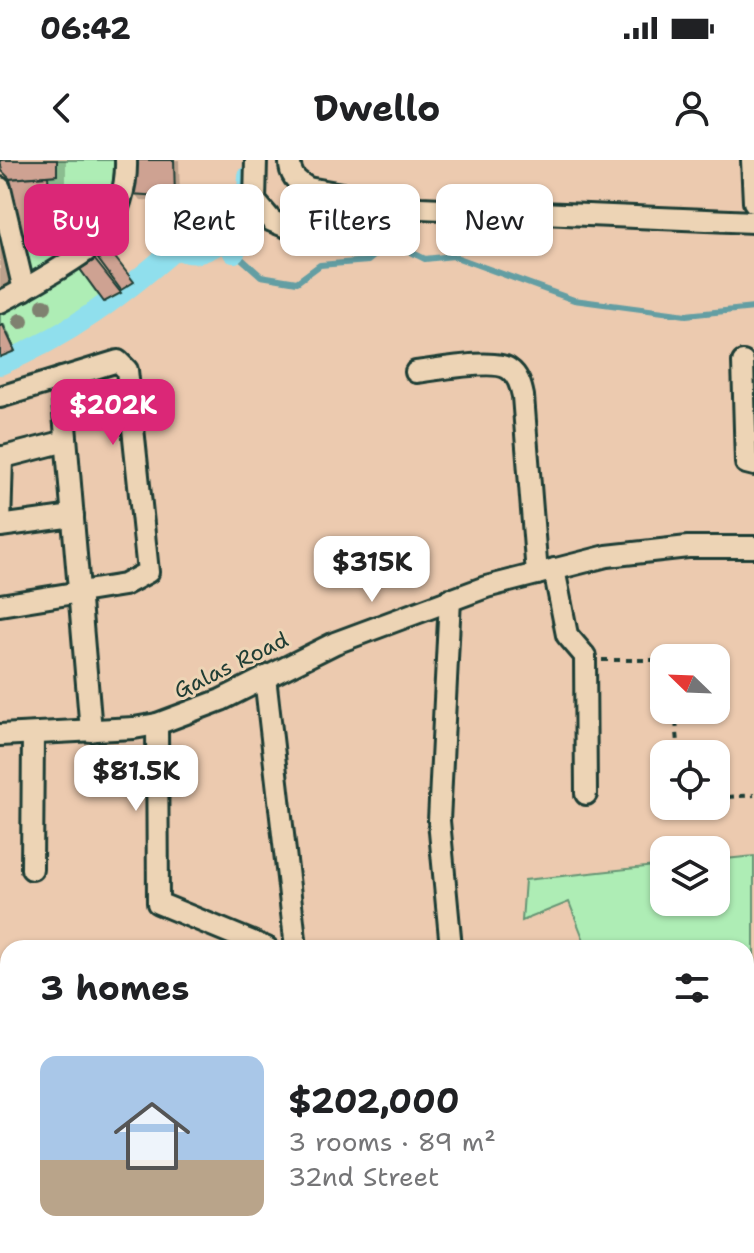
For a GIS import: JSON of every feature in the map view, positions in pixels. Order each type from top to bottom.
[{"type":"street","points":[[0,302],[24,290],[100,240],[119,208],[126,160]]},
{"type":"street","points":[[256,160],[255,201],[272,221],[280,224]]},
{"type":"street","points":[[290,160],[289,169],[296,181],[308,188],[420,208],[754,222]]},
{"type":"street","points":[[752,160],[754,202]]},
{"type":"street","points":[[0,188],[24,290]]},
{"type":"street","points":[[0,397],[118,361],[127,370],[148,572],[124,585],[0,605]]},
{"type":"street","points":[[743,362],[749,386],[746,463],[754,465]]},
{"type":"street","points":[[416,372],[489,365],[504,366],[517,377],[523,396],[546,571],[567,635],[583,652],[585,659],[586,794]]},
{"type":"street","points":[[61,378],[91,731]]},
{"type":"street","points":[[66,441],[1,458],[0,526],[73,516]]},
{"type":"street","name":"Galas Road","points":[[0,735],[157,724],[182,717],[335,643],[450,599],[607,556],[643,551],[754,547]]},
{"type":"street","points":[[450,599],[439,821],[450,940]]},
{"type":"street","points":[[265,677],[295,940]]},
{"type":"street","points":[[157,724],[158,903],[248,940]]},
{"type":"street","points":[[32,869],[33,734]]},
{"type":"path","points":[[585,659],[650,660]]},
{"type":"path","points":[[730,797],[754,795]]},
{"type":"green space","points":[[57,160],[114,160],[113,184],[24,184],[24,256],[62,256],[28,279],[10,179],[56,175]]},
{"type":"green space","points":[[74,266],[80,269],[110,311],[18,354],[4,325],[0,326],[0,310]]},
{"type":"green space","points":[[754,856],[754,940],[584,940],[569,902],[522,921],[525,880],[650,867],[650,916],[730,916],[730,859]]},
{"type":"building","points":[[0,160],[57,160],[57,175],[10,179],[2,171]]},
{"type":"building","points":[[133,160],[174,160],[175,184],[145,184],[145,195],[131,194]]},
{"type":"building","points":[[48,176],[49,184],[24,184],[24,234],[20,235],[10,179]]},
{"type":"building","points":[[114,256],[134,282],[121,290],[98,259]]},
{"type":"building","points":[[95,260],[121,293],[104,302],[80,269]]},
{"type":"building","points":[[3,325],[15,351],[0,357],[0,326]]},
{"type":"waterway","points":[[248,184],[249,176]]},
{"type":"waterway","points":[[238,256],[261,276],[297,282],[320,265],[368,261],[391,242],[425,259],[453,256],[574,300],[686,315],[754,308]]},
{"type":"waterway","points":[[0,364],[48,341],[93,314],[166,256]]}]
